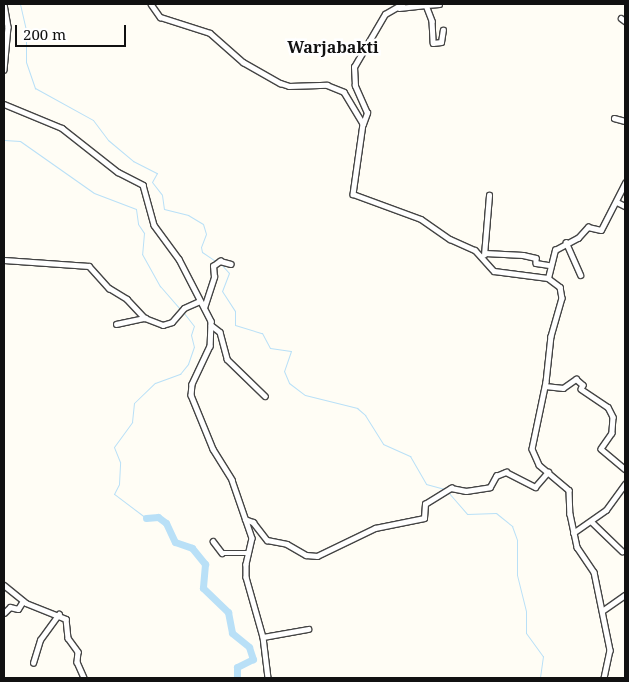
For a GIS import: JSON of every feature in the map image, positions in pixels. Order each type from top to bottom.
[{"type":"street","points":[[4,4],[8,27],[4,70]]},
{"type":"street","points":[[150,4],[157,16],[210,33],[243,62],[280,83],[322,84],[344,92],[363,124]]},
{"type":"street","points":[[388,4],[389,10]]},
{"type":"street","points":[[439,4],[401,6],[389,10],[370,35],[354,67],[354,86],[367,113],[363,124],[353,194],[416,217],[450,239],[475,250],[492,269],[502,274],[548,278],[562,293],[551,336],[545,386],[532,445],[535,459],[569,490],[574,533],[580,554],[594,572],[610,650],[604,678]]},
{"type":"street","points":[[426,5],[433,28],[433,42],[441,42],[443,30]]},
{"type":"street","points":[[4,104],[62,128],[118,172],[143,185],[154,225],[179,259],[204,308],[211,325],[210,346],[192,384],[191,396],[213,449],[232,480],[252,542],[246,577],[264,637],[268,678]]},
{"type":"street","points":[[614,118],[625,121]]},
{"type":"street","points":[[548,278],[549,264],[554,250],[566,242],[578,238],[589,227],[601,230],[617,202],[625,183]]},
{"type":"street","points":[[484,259],[489,195]]},
{"type":"street","points":[[617,202],[625,206]]},
{"type":"street","points":[[566,242],[581,275]]},
{"type":"street","points":[[485,252],[523,255],[536,258],[536,263],[549,264]]},
{"type":"street","points":[[4,260],[89,266],[109,288],[127,299],[145,318],[167,325],[184,308],[200,301]]},
{"type":"street","points":[[204,308],[214,277],[214,264],[220,262],[230,264]]},
{"type":"street","points":[[116,324],[145,318]]},
{"type":"street","points":[[211,325],[220,332],[227,359],[265,396]]},
{"type":"street","points":[[545,386],[562,388],[576,379],[582,385],[581,389],[608,406],[612,414],[612,430],[600,449],[625,468]]},
{"type":"street","points":[[245,519],[251,521],[267,540],[287,544],[314,556],[375,528],[424,518],[425,504],[447,490],[466,491],[490,488],[496,476],[503,472],[535,487],[548,472]]},
{"type":"street","points":[[574,533],[592,522],[614,503],[625,484]]},
{"type":"street","points":[[592,522],[622,552]]},
{"type":"street","points":[[212,541],[222,552],[249,553]]},
{"type":"street","points":[[4,584],[23,601],[45,612],[59,614],[68,623],[68,638],[78,652],[77,662],[84,678]]},
{"type":"street","points":[[602,611],[625,595]]},
{"type":"street","points":[[4,613],[10,607],[18,610],[23,601]]},
{"type":"street","points":[[32,663],[40,640],[59,614]]},
{"type":"street","points":[[264,637],[308,629]]},
{"type":"waterway","points":[[20,4],[26,29],[26,62],[35,88],[93,120],[108,140],[133,161],[157,173],[152,182],[162,195],[164,209],[188,215],[203,224],[206,234],[201,247],[202,252],[217,262]]},
{"type":"waterway","points":[[4,140],[20,141],[94,193],[136,209],[138,224],[144,233],[142,254],[160,286],[180,309]]},
{"type":"waterway","points":[[220,263],[229,273],[222,291],[235,311],[235,325],[262,333],[270,348],[291,351],[284,371],[289,383],[305,395],[357,408],[365,415],[383,444],[410,456],[426,484],[445,489]]},
{"type":"waterway","points":[[146,518],[114,494],[119,484],[120,462],[114,447],[132,422],[134,403],[155,383],[180,374],[188,364],[194,347],[191,335],[194,326],[183,312]]},
{"type":"waterway","points":[[448,492],[467,514],[496,513],[512,526],[517,540],[517,575],[526,611],[526,633],[543,656],[540,678]]},
{"type":"waterway","points":[[146,518],[158,517],[166,523],[175,542],[192,548],[205,564],[203,588],[228,612],[232,633],[249,647],[253,659],[237,667],[237,678]]},
{"type":"district","name":"Warjabakti","points":[[333,47]]}]
